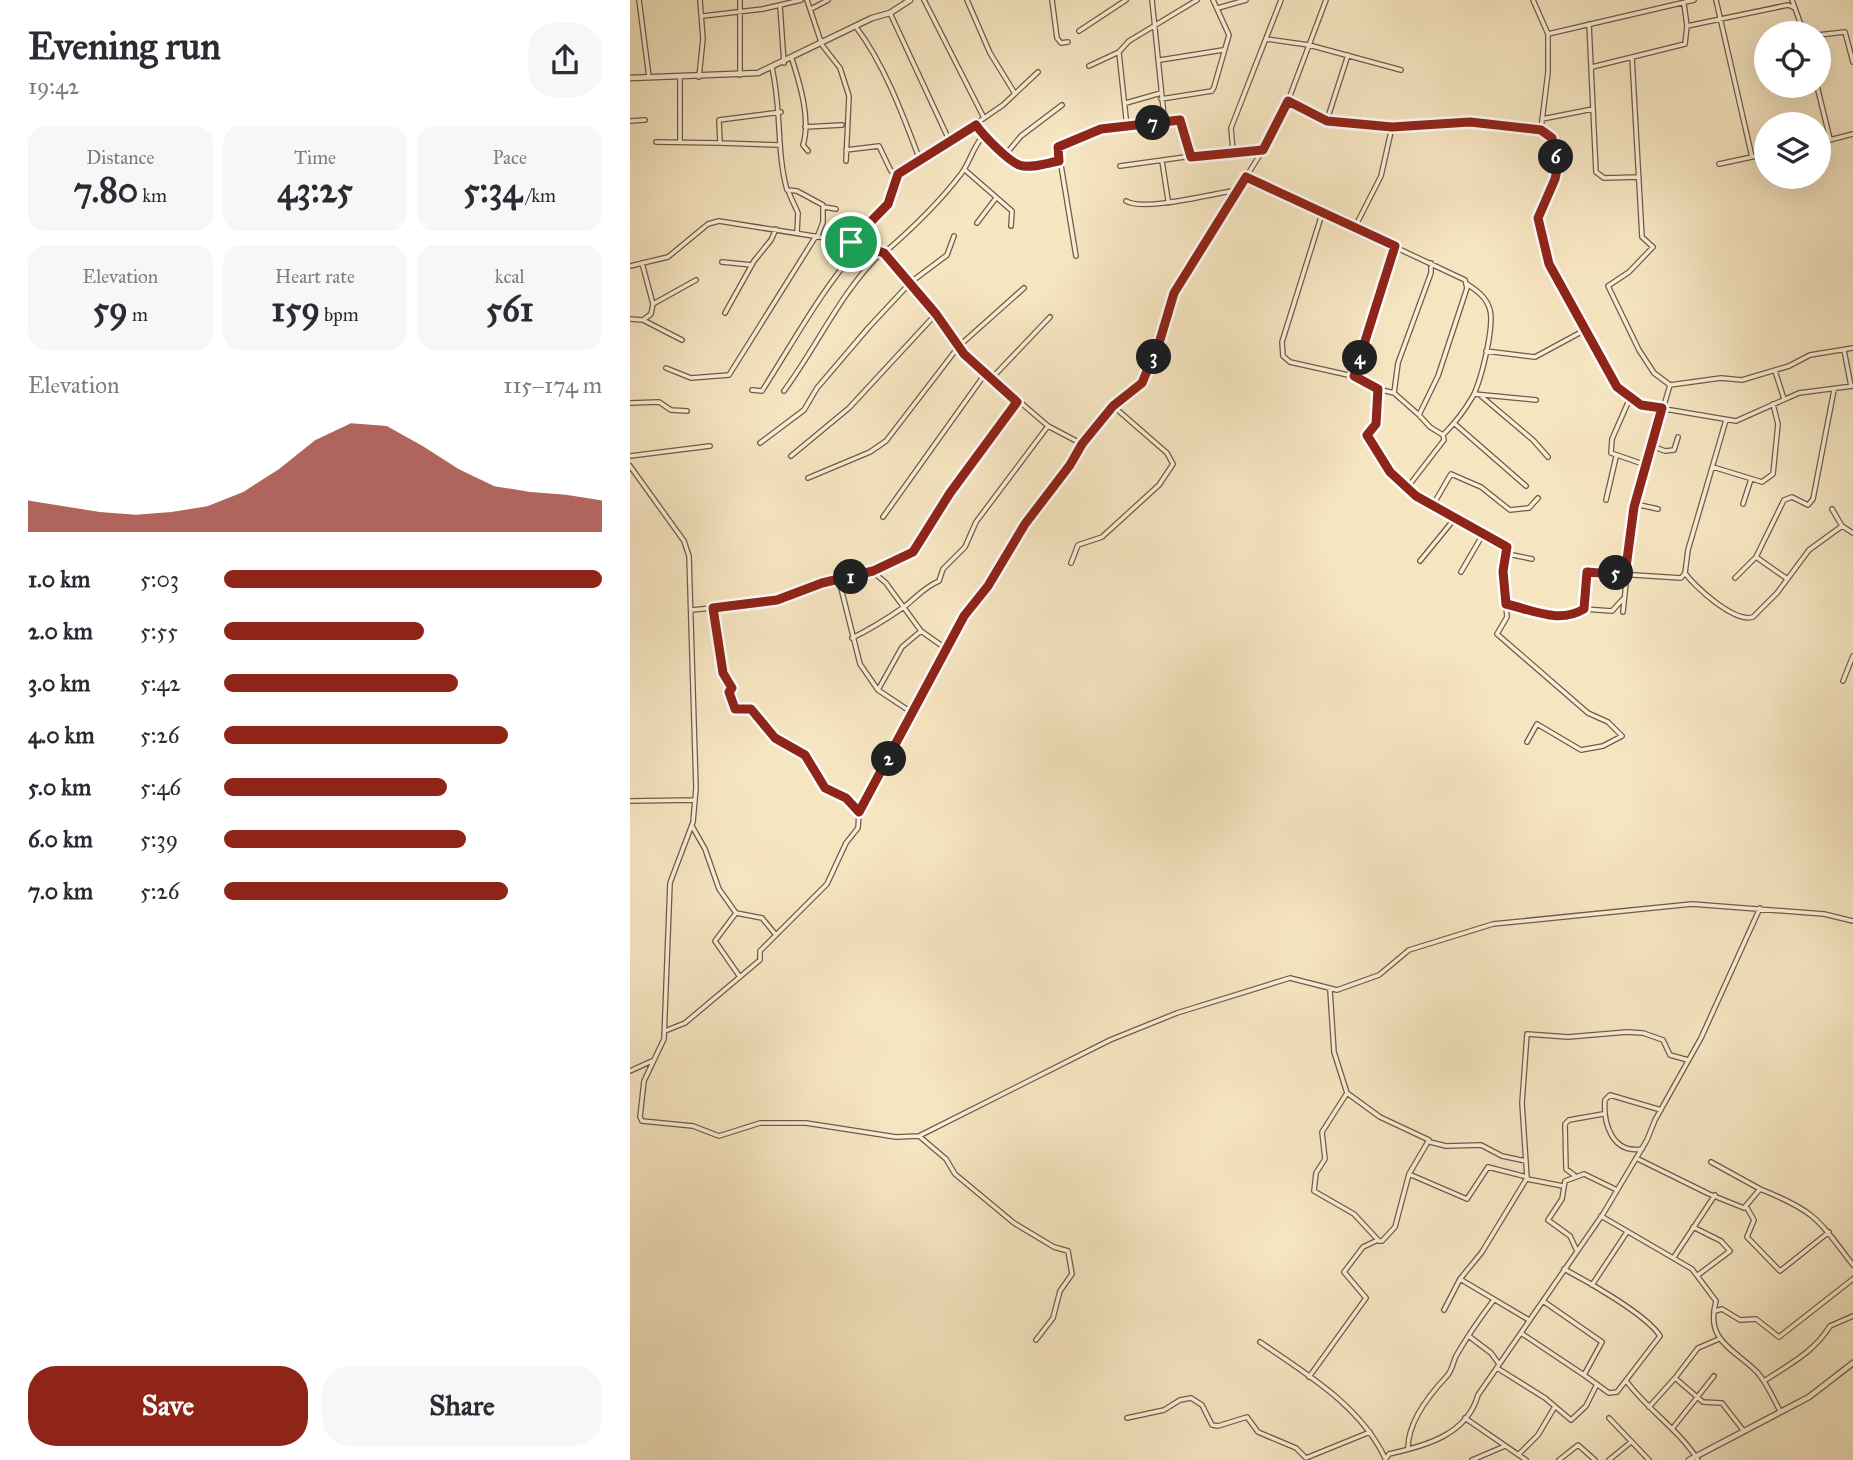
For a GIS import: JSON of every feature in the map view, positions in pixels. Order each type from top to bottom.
[{"type":"street","points":[[639,0],[649,78]]},
{"type":"street","points":[[699,77],[702,67],[703,16],[700,0]]},
{"type":"street","points":[[740,0],[740,75]]},
{"type":"street","points":[[703,16],[780,6],[801,0]]},
{"type":"street","points":[[807,0],[822,45],[840,68],[849,96],[845,161]]},
{"type":"street","points":[[811,9],[828,0]]},
{"type":"street","points":[[630,78],[740,75],[772,68],[890,13],[910,0]]},
{"type":"street","points":[[924,0],[984,118]]},
{"type":"street","points":[[967,0],[990,53],[1014,92]]},
{"type":"street","points":[[1052,0],[1057,38],[1061,43],[1068,42]]},
{"type":"street","points":[[1079,31],[1126,0]]},
{"type":"street","points":[[1152,0],[1164,116],[1182,122],[1191,157]]},
{"type":"street","points":[[1089,66],[1119,52],[1129,41],[1155,28],[1197,0]]},
{"type":"street","points":[[1161,99],[1212,91],[1229,35],[1213,0]]},
{"type":"street","points":[[1217,8],[1246,0]]},
{"type":"street","points":[[1233,151],[1231,128],[1258,66],[1281,0]]},
{"type":"street","points":[[665,1031],[685,1023],[760,960],[760,951],[827,884],[846,843],[858,828],[859,812],[914,714],[945,648],[1025,524],[1070,465],[1082,444],[1113,406],[1142,383],[1160,340],[1174,293],[1263,150],[1288,101],[1326,0]]},
{"type":"street","points":[[1533,0],[1548,34],[1548,72],[1541,130]]},
{"type":"street","points":[[1548,34],[1694,0]]},
{"type":"street","points":[[1716,0],[1752,157],[1719,164]]},
{"type":"street","points":[[1792,0],[1800,21]]},
{"type":"street","points":[[1592,67],[1685,44],[1687,26],[1684,4]]},
{"type":"street","points":[[1687,26],[1791,5],[1795,8]]},
{"type":"street","points":[[780,6],[784,63]]},
{"type":"street","points":[[890,13],[950,142]]},
{"type":"street","points":[[1589,24],[1596,172],[1604,178],[1639,177]]},
{"type":"street","points":[[856,27],[866,40],[890,89],[921,163]]},
{"type":"street","points":[[1831,34],[1845,32],[1853,62]]},
{"type":"street","points":[[1266,39],[1309,45],[1401,70]]},
{"type":"street","points":[[1159,60],[1223,50]]},
{"type":"street","points":[[1119,52],[1127,127]]},
{"type":"street","points":[[1327,121],[1348,55]]},
{"type":"street","points":[[1632,57],[1642,237],[1653,247],[1629,272],[1608,286],[1654,373],[1671,385],[1721,377],[1742,380],[1810,355],[1853,348]]},
{"type":"street","points":[[792,59],[799,82],[805,127],[803,145],[808,151]]},
{"type":"street","points":[[772,68],[781,112],[780,145],[789,192],[798,213],[796,233]]},
{"type":"street","points":[[851,242],[888,204],[898,174],[921,163],[976,125],[1003,105],[1038,72]]},
{"type":"street","points":[[680,77],[680,141]]},
{"type":"street","points":[[1126,103],[1161,93]]},
{"type":"street","points":[[1288,101],[1327,121],[1392,127],[1470,122],[1541,130],[1552,138],[1558,165],[1555,179],[1538,214],[1538,227],[1549,264],[1617,387],[1641,405],[1736,421],[1799,393],[1852,386],[1844,351]]},
{"type":"street","points":[[1006,154],[1021,136],[1062,105]]},
{"type":"street","points":[[1542,119],[1593,109]]},
{"type":"street","points":[[720,143],[721,118],[781,112]]},
{"type":"street","points":[[630,121],[645,120]]},
{"type":"street","points":[[1076,256],[1058,147],[1101,129],[1175,120]]},
{"type":"street","points":[[805,127],[842,125]]},
{"type":"street","points":[[976,125],[983,136],[1018,165],[1059,161]]},
{"type":"street","points":[[1355,227],[1381,176],[1392,127]]},
{"type":"street","points":[[1831,139],[1853,134]]},
{"type":"street","points":[[784,391],[805,363],[846,292],[883,253],[930,212],[965,169],[974,146],[983,136]]},
{"type":"street","points":[[656,142],[780,145]]},
{"type":"street","points":[[846,150],[879,146],[891,171],[898,174]]},
{"type":"street","points":[[1120,166],[1233,151],[1263,150]]},
{"type":"street","points":[[1162,161],[1168,200]]},
{"type":"street","points":[[965,169],[1012,211],[1011,226]]},
{"type":"street","points":[[1246,177],[1431,263],[1481,294],[1489,307],[1493,326],[1474,394],[1455,424],[1443,435]]},
{"type":"street","points":[[1126,201],[1136,205],[1238,190]]},
{"type":"street","points":[[789,192],[797,191],[824,207],[836,209]]},
{"type":"street","points":[[977,223],[996,198]]},
{"type":"street","points":[[666,368],[691,378],[729,374],[817,236],[823,222],[824,207]]},
{"type":"street","points":[[1322,214],[1282,342],[1282,353],[1290,362],[1354,376],[1378,389],[1394,393],[1430,427],[1443,435]]},
{"type":"street","points":[[630,266],[668,257],[708,224],[719,221],[851,242],[883,253],[911,282],[959,346],[985,374],[1048,426],[1082,444]]},
{"type":"street","points":[[725,313],[776,229]]},
{"type":"street","points":[[760,443],[804,410],[817,388],[911,282],[947,255],[954,236]]},
{"type":"street","points":[[752,390],[762,391],[830,281],[861,245]]},
{"type":"street","points":[[1354,376],[1395,246]]},
{"type":"street","points":[[722,262],[752,265]]},
{"type":"street","points":[[630,321],[643,320],[652,314],[653,304],[642,263]]},
{"type":"street","points":[[1394,393],[1398,363],[1431,274],[1431,263]]},
{"type":"street","points":[[653,304],[696,280]]},
{"type":"street","points":[[1419,415],[1438,376],[1467,284]]},
{"type":"street","points":[[808,478],[870,452],[886,441],[959,346],[1024,288]]},
{"type":"street","points":[[792,457],[849,408],[936,314]]},
{"type":"street","points":[[991,379],[1051,317]]},
{"type":"street","points":[[643,320],[682,340]]},
{"type":"street","points":[[1486,351],[1535,357],[1585,330]]},
{"type":"street","points":[[1775,370],[1784,399]]},
{"type":"street","points":[[883,517],[985,374]]},
{"type":"street","points":[[1623,612],[1634,504],[1671,385]]},
{"type":"street","points":[[1378,389],[1376,424],[1367,435],[1390,472],[1420,499],[1456,517],[1482,536],[1507,547],[1508,554],[1503,571],[1507,617],[1497,634],[1588,713],[1608,722],[1622,736],[1603,746],[1581,750],[1537,724],[1527,742]]},
{"type":"street","points":[[1735,578],[1756,557],[1784,500],[1792,498],[1808,505],[1813,499],[1833,390]]},
{"type":"street","points":[[1474,394],[1503,394],[1536,400]]},
{"type":"street","points":[[1481,396],[1533,440],[1548,457]]},
{"type":"street","points":[[1630,398],[1612,439],[1611,453],[1616,457],[1646,465]]},
{"type":"street","points":[[630,403],[659,402],[671,410],[687,411]]},
{"type":"street","points":[[691,610],[777,600],[873,571],[913,552],[950,493],[1017,402]]},
{"type":"street","points":[[1713,467],[1762,482],[1773,474],[1778,424],[1773,404]]},
{"type":"street","points":[[1071,563],[1077,545],[1102,537],[1158,485],[1173,464],[1167,453],[1113,406]]},
{"type":"street","points":[[1584,609],[1587,572],[1678,579],[1685,573],[1688,550],[1726,421]]},
{"type":"street","points":[[1455,424],[1526,486]]},
{"type":"street","points":[[852,638],[904,607],[923,588],[939,581],[943,569],[965,547],[976,522],[1048,426]]},
{"type":"street","points":[[1408,488],[1444,440],[1443,435]]},
{"type":"street","points":[[1652,446],[1665,451],[1674,450],[1678,437]]},
{"type":"street","points":[[630,456],[710,446]]},
{"type":"street","points":[[1606,500],[1616,457]]},
{"type":"street","points":[[630,466],[684,541],[689,556],[696,768],[692,826],[670,883],[665,1031],[644,1081],[640,1117],[649,1123],[693,1126],[714,1135],[760,1123],[806,1124],[896,1137],[919,1136],[1110,1040],[1177,1013],[1290,978],[1331,990],[1378,975],[1409,950],[1493,924],[1692,904],[1824,914],[1853,921]]},
{"type":"street","points":[[1433,505],[1451,474],[1481,487],[1510,510],[1529,508],[1538,498]]},
{"type":"street","points":[[1743,503],[1751,479]]},
{"type":"street","points":[[1634,504],[1658,509]]},
{"type":"street","points":[[1832,509],[1842,526],[1853,533]]},
{"type":"street","points":[[1420,561],[1456,517]]},
{"type":"street","points":[[1685,573],[1698,590],[1737,615],[1747,618],[1758,613],[1809,550],[1842,526]]},
{"type":"street","points":[[1461,572],[1482,536]]},
{"type":"street","points":[[1508,554],[1532,559]]},
{"type":"street","points":[[1756,557],[1786,578]]},
{"type":"street","points":[[873,571],[921,631],[945,648]]},
{"type":"street","points":[[839,580],[860,664],[878,690],[914,714]]},
{"type":"street","points":[[1506,604],[1552,615],[1577,613],[1584,609],[1612,611],[1623,599]]},
{"type":"street","points":[[713,608],[723,673],[731,682],[732,688],[729,692],[735,709],[751,709],[775,738],[805,755],[825,788],[846,798],[859,812]]},
{"type":"street","points":[[878,690],[902,647],[921,631]]},
{"type":"street","points":[[1843,681],[1853,656]]},
{"type":"street","points":[[630,801],[694,800]]},
{"type":"street","points":[[692,826],[705,849],[719,889],[736,913],[762,918],[776,935]]},
{"type":"street","points":[[1260,1342],[1345,1404],[1370,1432],[1385,1459],[1389,1454],[1450,1435],[1465,1418],[1601,1216],[1642,1149],[1701,1038],[1760,908]]},
{"type":"street","points":[[736,913],[715,941],[740,977]]},
{"type":"street","points":[[1331,990],[1334,1052],[1347,1093],[1380,1117],[1430,1142],[1446,1146],[1480,1144],[1503,1156],[1526,1161]]},
{"type":"street","points":[[1444,1310],[1460,1279],[1482,1252],[1527,1178],[1522,1103],[1527,1034],[1569,1037],[1643,1033],[1663,1040],[1670,1055],[1688,1060]]},
{"type":"street","points":[[630,1071],[654,1060]]},
{"type":"street","points":[[1347,1093],[1322,1132],[1325,1159],[1316,1173],[1314,1191],[1354,1214],[1378,1240]]},
{"type":"street","points":[[1642,1149],[1631,1150],[1615,1141],[1603,1114],[1605,1100],[1610,1095],[1662,1111]]},
{"type":"street","points":[[1574,1175],[1566,1169],[1567,1122],[1603,1114]]},
{"type":"street","points":[[919,1136],[946,1159],[955,1174],[1014,1223],[1054,1247],[1068,1251],[1072,1274],[1060,1291],[1053,1318],[1036,1340]]},
{"type":"street","points":[[1309,1377],[1366,1298],[1344,1272],[1363,1247],[1378,1240],[1387,1240],[1395,1227],[1409,1174],[1430,1142]]},
{"type":"street","points":[[1636,1158],[1747,1208],[1754,1220],[1747,1237],[1780,1271],[1829,1232]]},
{"type":"street","points":[[1711,1162],[1760,1189],[1808,1210],[1829,1232],[1853,1265]]},
{"type":"street","points":[[1409,1174],[1467,1199],[1488,1167],[1563,1186]]},
{"type":"street","points":[[1577,1251],[1570,1236],[1548,1220],[1562,1199],[1564,1181],[1574,1175],[1584,1174],[1617,1191]]},
{"type":"street","points":[[1747,1208],[1760,1189]]},
{"type":"street","points":[[1674,1257],[1715,1195]]},
{"type":"street","points":[[1601,1216],[1674,1257],[1698,1275],[1702,1286],[1714,1297],[1714,1332],[1765,1381],[1780,1411]]},
{"type":"street","points":[[1693,1227],[1721,1241],[1730,1251],[1698,1275]]},
{"type":"street","points":[[1592,1286],[1627,1232]]},
{"type":"street","points":[[1521,1333],[1614,1394],[1627,1382],[1659,1339],[1659,1334],[1564,1269]]},
{"type":"street","points":[[1460,1279],[1529,1320]]},
{"type":"street","points":[[1714,1311],[1723,1309],[1740,1320],[1756,1319],[1780,1337],[1853,1279]]},
{"type":"street","points":[[1408,1448],[1413,1426],[1423,1407],[1441,1380],[1448,1376],[1456,1357],[1494,1300]]},
{"type":"street","points":[[1542,1301],[1602,1342],[1584,1375]]},
{"type":"street","points":[[1765,1381],[1806,1355],[1825,1337],[1830,1326],[1853,1315]]},
{"type":"street","points":[[1469,1337],[1491,1353],[1498,1366],[1545,1398],[1568,1419],[1575,1419],[1594,1395],[1597,1384]]},
{"type":"street","points":[[1648,1407],[1698,1348],[1719,1339]]},
{"type":"street","points":[[1689,1460],[1808,1397],[1853,1363]]},
{"type":"street","points":[[1672,1430],[1714,1376]]},
{"type":"street","points":[[1675,1378],[1696,1399],[1722,1403],[1743,1430]]},
{"type":"street","points":[[1627,1382],[1648,1407],[1683,1437],[1696,1458]]},
{"type":"street","points":[[1127,1418],[1164,1410],[1180,1400],[1191,1398],[1202,1405],[1212,1425],[1247,1417],[1258,1432],[1296,1448],[1307,1458],[1370,1432]]},
{"type":"street","points":[[1517,1460],[1538,1435],[1554,1408]]},
{"type":"street","points":[[1465,1418],[1523,1456]]},
{"type":"street","points":[[1609,1418],[1649,1460]]},
{"type":"street","points":[[1609,1460],[1631,1442]]},
{"type":"street","points":[[1559,1460],[1578,1445],[1595,1460]]},
{"type":"street","points":[[1472,1460],[1505,1446]]},
{"type":"route","points":[[1288,101],[1327,121],[1392,127],[1432,127],[1470,122],[1541,130],[1552,138],[1558,165],[1555,179],[1538,214],[1538,227],[1549,264],[1617,387],[1641,405],[1662,408],[1634,507],[1625,575],[1592,570],[1587,572],[1584,609],[1577,613],[1544,615],[1506,604],[1503,571],[1508,554],[1507,547],[1482,536],[1469,524],[1416,496],[1390,472],[1367,435],[1376,424],[1378,389],[1366,379],[1354,376],[1395,246],[1246,177],[1174,293],[1146,377],[1139,387],[1113,406],[1082,444],[1070,465],[1025,524],[988,586],[964,616],[945,648],[914,714],[859,812],[846,798],[841,798],[825,788],[805,755],[783,740],[775,738],[756,712],[749,708],[735,709],[729,692],[732,688],[731,682],[723,673],[715,614],[712,609],[777,600],[822,583],[873,571],[913,552],[933,525],[950,493],[1017,402],[964,354],[911,282],[884,253],[851,242],[888,204],[891,188],[898,174],[921,163],[976,125],[983,136],[1018,165],[1034,166],[1059,161],[1058,147],[1101,129],[1180,120],[1191,157],[1240,150],[1263,150],[1288,101]]}]
